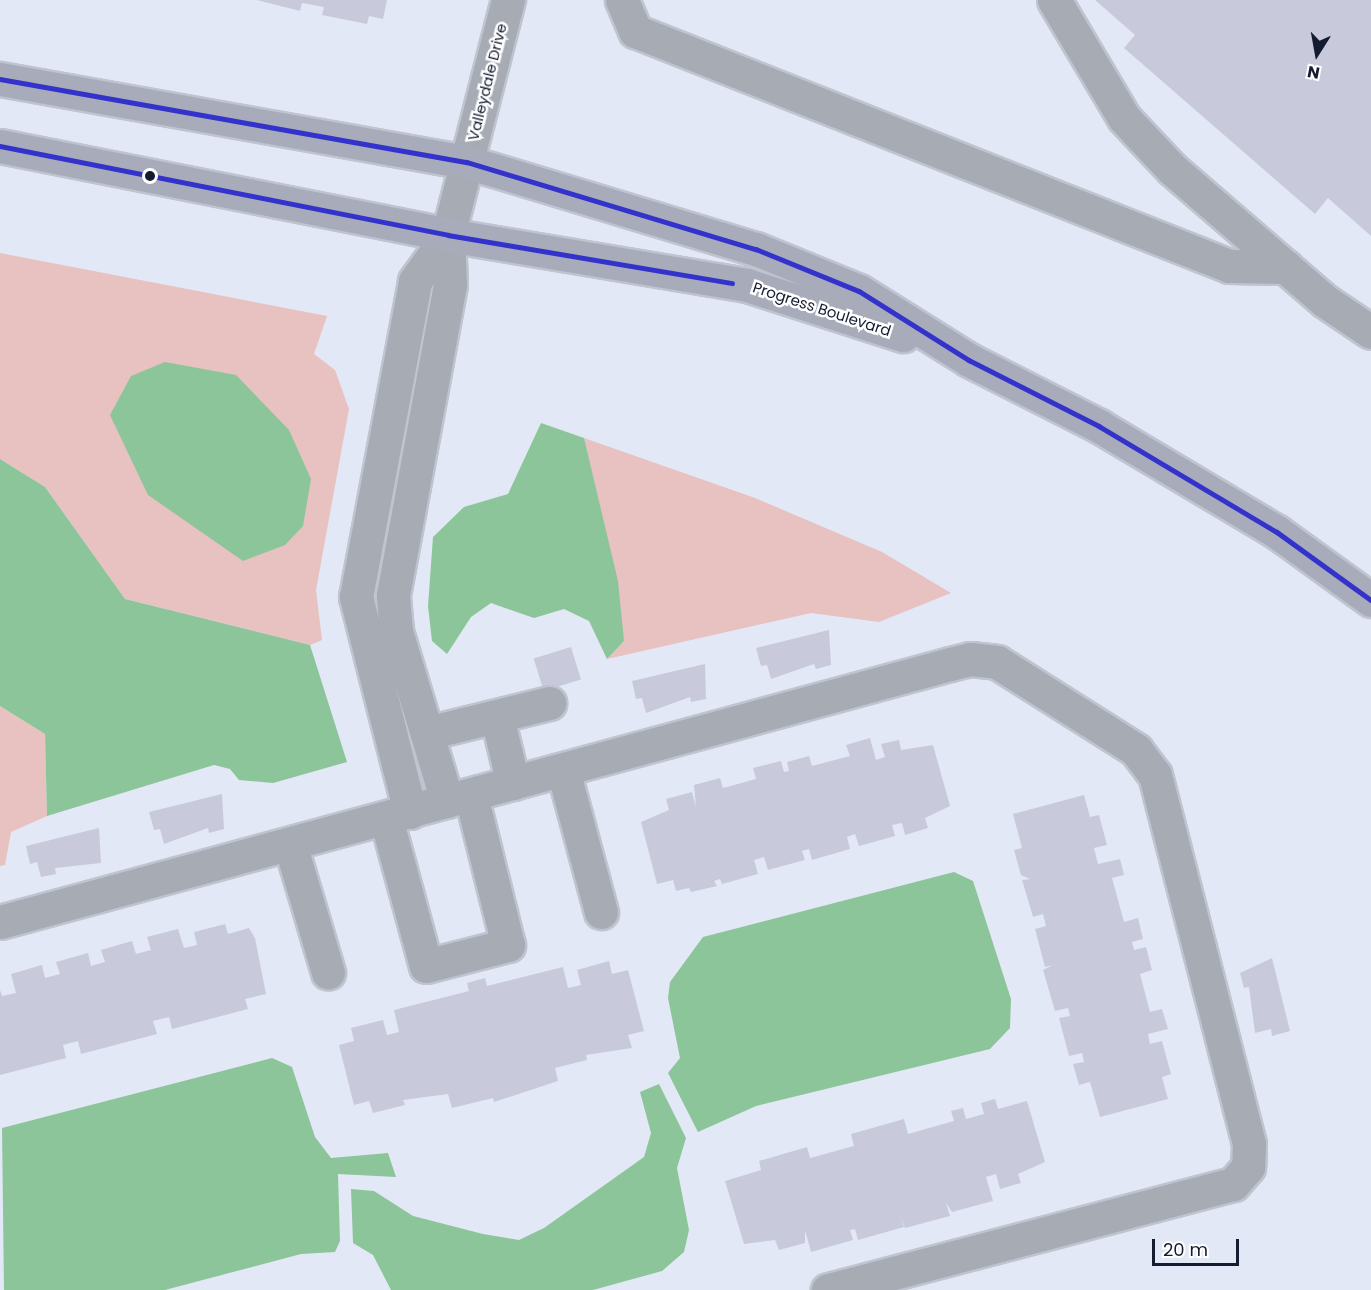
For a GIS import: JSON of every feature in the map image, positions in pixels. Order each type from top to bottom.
[{"type":"main road","name":"Progress Boulevard","points":[[0,79],[467,162],[756,249],[859,291],[969,360],[1100,426],[1277,532],[1371,600]]},
{"type":"main road","name":"Progress Boulevard","points":[[0,146],[448,235],[747,285],[969,360]]},
{"type":"street","name":"Valleydale Drive","points":[[448,235],[508,0]]},
{"type":"street","points":[[622,0],[635,31],[711,62],[1229,266],[1286,267]]},
{"type":"street","points":[[1054,0],[1124,118],[1172,168],[1286,267],[1371,332]]},
{"type":"street","points":[[448,235],[450,284],[393,595],[396,631],[426,733],[459,798],[508,945],[426,966],[356,597],[415,281],[448,235]]},
{"type":"street","points":[[0,922],[970,659],[1007,669],[1136,750],[1155,775],[1249,1144],[1248,1167],[1233,1184],[828,1290]]},
{"type":"street","points":[[426,733],[549,703]]},
{"type":"street","points":[[497,717],[513,783]]},
{"type":"street","points":[[563,770],[601,912]]},
{"type":"street","points":[[290,844],[328,972]]},
{"type":"shaded area","points":[[0,253],[327,316],[314,354],[335,370],[349,409],[316,590],[322,640],[310,645],[125,599],[45,487],[0,459]]},
{"type":"shaded area","points":[[165,362],[236,375],[289,430],[311,479],[303,526],[285,545],[243,561],[148,495],[110,415],[131,376]]},
{"type":"shaded area","points":[[541,423],[584,438],[618,581],[624,641],[607,659],[589,621],[564,609],[534,618],[491,603],[471,617],[447,654],[432,641],[428,606],[433,537],[464,507],[508,494]]},
{"type":"shaded area","points":[[584,438],[755,498],[882,552],[951,593],[879,622],[811,613],[607,659],[624,641]]},
{"type":"shaded area","points":[[0,459],[45,487],[125,599],[310,645],[347,762],[273,783],[239,780],[230,769],[214,765],[47,816],[45,734],[0,706]]},
{"type":"shaded area","points":[[0,706],[45,734],[47,816],[11,832],[5,865],[0,866]]},
{"type":"shaded area","points":[[954,872],[973,881],[1011,999],[1010,1028],[990,1049],[756,1106],[698,1132],[668,1073],[680,1058],[668,998],[670,982],[703,937]]},
{"type":"shaded area","points":[[272,1058],[292,1067],[315,1137],[331,1158],[388,1153],[396,1177],[338,1174],[340,1241],[335,1252],[301,1254],[165,1290],[4,1290],[2,1128]]},
{"type":"shaded area","points":[[659,1084],[686,1138],[677,1168],[689,1230],[684,1252],[662,1271],[593,1290],[391,1290],[373,1255],[353,1243],[351,1189],[374,1191],[413,1216],[483,1234],[519,1240],[544,1228],[644,1157],[651,1133],[640,1092]]},
{"type":"building","points":[[257,0],[387,0],[383,19],[369,16],[367,24],[322,15],[324,7],[302,3],[300,11]]},
{"type":"building","points":[[1095,0],[1371,0],[1371,236],[1328,198],[1315,214],[1124,48],[1135,35]]},
{"type":"building","points":[[829,630],[831,665],[816,669],[814,664],[771,679],[767,665],[761,666],[756,648]]},
{"type":"building","points":[[571,647],[581,680],[544,691],[534,658]]},
{"type":"building","points":[[705,664],[706,699],[691,702],[690,697],[646,713],[642,698],[636,699],[632,681]]},
{"type":"building","points":[[870,738],[876,760],[885,757],[881,744],[899,740],[901,750],[933,745],[950,806],[925,818],[928,828],[905,835],[902,823],[892,825],[895,836],[859,846],[855,834],[847,837],[850,849],[812,860],[809,849],[802,851],[805,860],[768,870],[764,857],[754,860],[758,874],[722,884],[720,879],[714,881],[717,886],[691,892],[689,888],[676,891],[673,880],[657,884],[641,822],[669,810],[666,799],[692,792],[696,807],[694,785],[720,778],[723,788],[756,779],[753,768],[781,761],[784,772],[789,771],[787,762],[809,756],[812,766],[850,756],[846,745]]},
{"type":"building","points":[[222,794],[224,829],[209,833],[208,828],[164,844],[160,829],[154,830],[149,812]]},
{"type":"building","points":[[1084,795],[1090,817],[1099,815],[1107,845],[1094,848],[1098,864],[1120,859],[1124,875],[1112,878],[1124,922],[1138,918],[1143,939],[1132,942],[1134,950],[1146,947],[1152,970],[1140,974],[1150,1012],[1162,1009],[1168,1029],[1148,1034],[1150,1044],[1162,1041],[1171,1074],[1162,1077],[1168,1099],[1100,1117],[1090,1082],[1079,1085],[1073,1064],[1084,1062],[1082,1053],[1069,1056],[1059,1018],[1070,1016],[1068,1008],[1055,1011],[1043,970],[1053,965],[1045,967],[1035,929],[1046,926],[1043,914],[1033,917],[1022,880],[1030,879],[1021,875],[1014,850],[1022,848],[1013,814]]},
{"type":"building","points":[[99,828],[101,863],[55,868],[56,874],[41,877],[37,862],[30,864],[26,846]]},
{"type":"building","points":[[225,924],[228,934],[249,928],[255,938],[266,994],[245,999],[248,1009],[172,1029],[169,1017],[153,1021],[157,1034],[81,1054],[78,1041],[63,1045],[66,1058],[0,1075],[0,990],[2,996],[16,993],[11,974],[42,965],[45,978],[60,974],[56,962],[88,953],[91,966],[105,962],[101,950],[132,941],[136,954],[151,950],[147,937],[178,929],[184,948],[197,945],[194,932]]},
{"type":"building","points":[[1272,958],[1290,1031],[1272,1036],[1271,1029],[1255,1033],[1249,987],[1244,988],[1240,973]]},
{"type":"building","points":[[609,961],[612,974],[628,970],[644,1031],[628,1035],[632,1048],[586,1055],[587,1060],[555,1068],[558,1081],[494,1102],[493,1098],[452,1108],[448,1094],[403,1100],[405,1105],[373,1113],[369,1101],[354,1105],[339,1045],[354,1041],[351,1028],[383,1020],[387,1035],[399,1032],[394,1010],[469,991],[467,983],[485,978],[487,986],[563,967],[568,988],[581,985],[577,970]]},
{"type":"building","points":[[995,1099],[998,1109],[1027,1101],[1045,1162],[1018,1174],[1021,1183],[1000,1189],[996,1174],[986,1177],[993,1201],[952,1212],[946,1203],[950,1216],[905,1228],[900,1215],[904,1227],[858,1240],[855,1229],[850,1230],[853,1240],[811,1252],[805,1230],[805,1243],[779,1250],[775,1240],[744,1244],[725,1181],[761,1170],[759,1161],[807,1147],[810,1158],[854,1146],[851,1134],[904,1119],[908,1134],[954,1121],[951,1111],[963,1108],[966,1119],[984,1114],[981,1103]]},
{"type":"transit line","points":[[0,79],[467,162],[756,249],[859,291],[969,360],[1099,426],[1277,532],[1371,600]]},
{"type":"transit line","points":[[0,146],[448,235],[732,283]]}]
